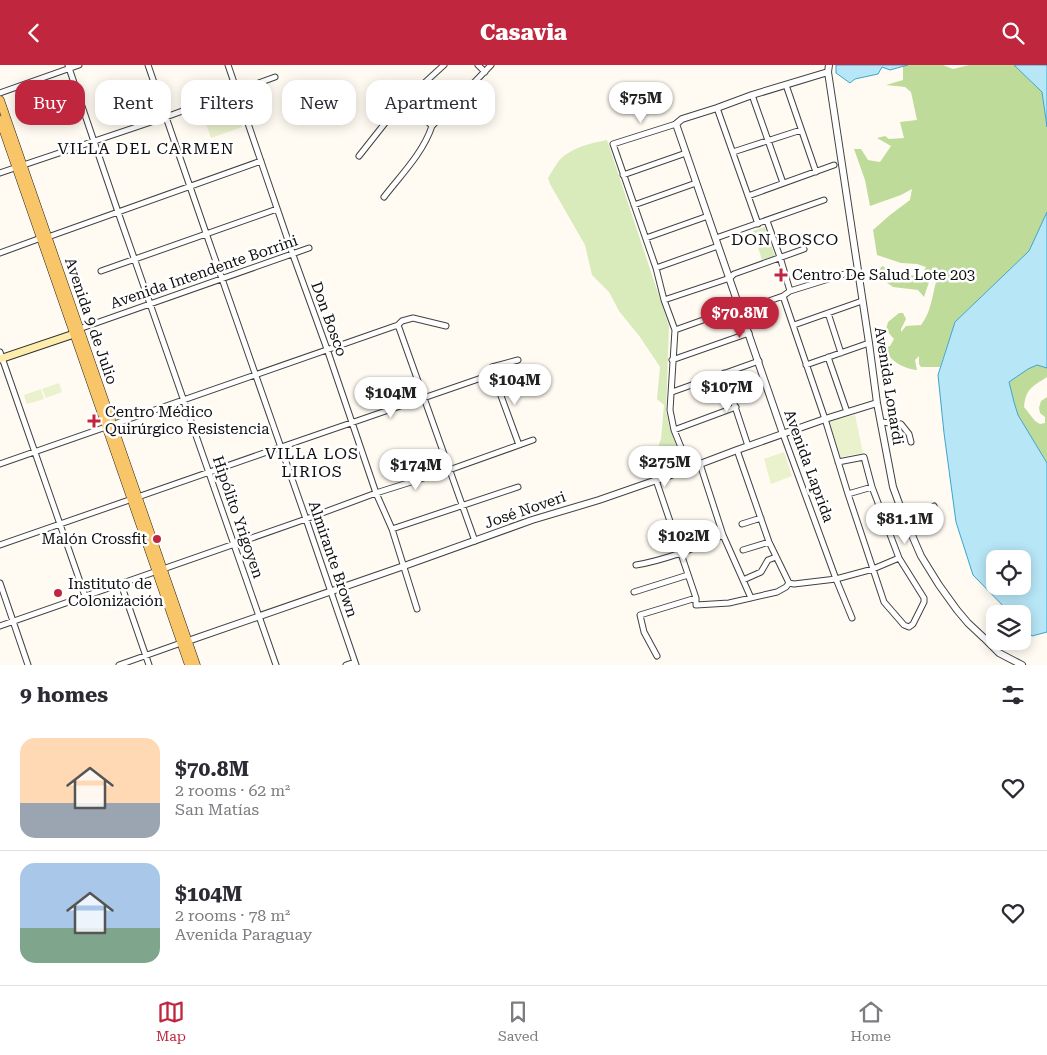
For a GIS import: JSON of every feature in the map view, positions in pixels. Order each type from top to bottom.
[{"type":"main road","name":"Avenida 9 de Julio","points":[[0,99],[19,166],[75,331],[185,642],[196,665]]},
{"type":"main road","name":"Avenida 9 de Julio","points":[[0,121],[19,166]]},
{"type":"main road","points":[[1,355],[75,331]]},
{"type":"main road","name":"Avenida 9 de Julio","points":[[185,642],[189,665]]},
{"type":"street","points":[[0,93],[79,65]]},
{"type":"street","name":"Almirante Brown","points":[[148,65],[153,80]]},
{"type":"street","name":"Don Bosco","points":[[228,65],[233,80]]},
{"type":"street","points":[[428,80],[444,65]]},
{"type":"street","points":[[478,65],[485,72]]},
{"type":"street","points":[[384,197],[418,153],[429,136],[432,126],[491,65]]},
{"type":"street","name":"Hipólito Yrigoyen","points":[[69,67],[276,665]]},
{"type":"street","points":[[689,467],[674,430],[670,410],[675,330],[646,238],[613,144],[676,124],[682,119],[786,85],[828,68]]},
{"type":"street","name":"Avenida Lonardi","points":[[828,68],[877,403],[893,487],[921,556],[957,610],[999,653],[1022,665]]},
{"type":"street","points":[[267,80],[275,77]]},
{"type":"street","points":[[786,85],[816,171]]},
{"type":"street","points":[[752,95],[783,183]]},
{"type":"street","points":[[717,108],[758,224]]},
{"type":"street","name":"Avenida Laprida","points":[[676,124],[784,434],[852,618]]},
{"type":"street","points":[[0,173],[141,125]]},
{"type":"street","name":"Almirante Brown","points":[[169,125],[355,663]]},
{"type":"street","name":"Don Bosco","points":[[249,125],[376,493],[392,529],[417,609]]},
{"type":"street","points":[[359,156],[384,125]]},
{"type":"street","points":[[733,152],[802,130]]},
{"type":"street","points":[[623,175],[686,153]]},
{"type":"street","points":[[0,253],[261,161]]},
{"type":"street","points":[[748,196],[834,165]]},
{"type":"street","points":[[634,205],[696,183]]},
{"type":"street","points":[[716,238],[824,200]]},
{"type":"street","points":[[101,271],[277,209]]},
{"type":"street","points":[[646,238],[708,216]]},
{"type":"street","points":[[767,221],[790,291]]},
{"type":"street","points":[[656,268],[718,246]]},
{"type":"street","name":"Avenida Intendente Borrini","points":[[75,331],[309,249]]},
{"type":"street","points":[[664,300],[730,278],[734,274],[804,249]]},
{"type":"street","points":[[675,330],[734,309],[741,311],[790,291],[851,272],[859,275]]},
{"type":"street","points":[[783,295],[884,602],[904,625],[910,627],[924,598],[899,558],[872,487],[864,457],[838,462]]},
{"type":"street","points":[[794,325],[862,301]]},
{"type":"street","points":[[828,313],[841,353]]},
{"type":"street","points":[[0,464],[398,325],[402,321],[413,318],[446,326]]},
{"type":"street","points":[[398,325],[474,541]]},
{"type":"street","points":[[672,360],[749,333]]},
{"type":"street","points":[[806,365],[869,343]]},
{"type":"street","points":[[1,355],[85,597]]},
{"type":"street","points":[[828,357],[846,412]]},
{"type":"street","points":[[518,360],[492,367],[518,445]]},
{"type":"street","points":[[672,392],[759,361]]},
{"type":"street","points":[[724,373],[748,446]]},
{"type":"street","points":[[0,545],[493,374]]},
{"type":"street","name":"José Noveri","points":[[185,642],[259,615],[404,567],[532,520],[656,480],[825,419],[877,403]]},
{"type":"street","points":[[674,430],[736,407]]},
{"type":"street","points":[[881,422],[901,425],[909,434],[911,442]]},
{"type":"street","points":[[0,626],[376,493],[449,470],[533,440]]},
{"type":"street","points":[[738,450],[769,541],[789,583]]},
{"type":"street","points":[[700,463],[723,535],[751,598]]},
{"type":"street","points":[[656,480],[696,598],[696,605],[729,603],[777,592],[789,583]]},
{"type":"street","points":[[392,529],[518,487]]},
{"type":"street","points":[[848,494],[872,487]]},
{"type":"street","points":[[904,517],[917,515],[934,506]]},
{"type":"street","points":[[742,525],[761,518]]},
{"type":"street","points":[[636,565],[694,549],[723,535]]},
{"type":"street","points":[[743,550],[769,541]]},
{"type":"street","points":[[743,580],[760,572],[768,561],[776,557]]},
{"type":"street","points":[[789,583],[836,579],[873,569],[899,558]]},
{"type":"street","points":[[634,592],[688,575]]},
{"type":"street","points":[[0,583],[28,665]]},
{"type":"street","points":[[120,584],[149,665]]},
{"type":"street","points":[[657,657],[644,632],[640,615],[696,598]]},
{"type":"street","points":[[119,665],[185,642]]},
{"type":"street","points":[[346,665],[355,663]]},
{"type":"green space","points":[[943,65],[953,69],[969,65],[1014,65],[1042,92],[1047,127],[1047,212],[1029,251],[955,322],[940,367],[921,367],[919,356],[915,360],[917,370],[902,366],[890,357],[886,348],[890,346],[894,339],[886,330],[888,322],[899,313],[903,313],[906,319],[901,332],[906,326],[921,325],[929,310],[936,282],[932,278],[924,297],[918,290],[893,287],[876,275],[882,266],[903,276],[922,275],[926,267],[917,264],[901,263],[877,255],[873,230],[910,200],[912,189],[870,206],[865,180],[854,149],[861,149],[868,160],[880,162],[891,146],[877,138],[885,136],[889,139],[904,138],[900,122],[917,120],[911,92],[905,87],[886,85],[903,80],[903,66]]},
{"type":"green space","points":[[206,125],[241,125],[242,127],[211,138]]},
{"type":"green space","points":[[607,140],[669,326],[666,411],[682,461],[648,475],[661,439],[664,405],[657,399],[660,367],[640,337],[619,311],[609,292],[592,275],[585,245],[548,178],[565,155],[580,147]]},
{"type":"green space","points":[[765,227],[775,256],[762,260],[753,231]]},
{"type":"green space","points":[[1037,365],[1047,368],[1047,377],[1028,392],[1024,407],[1035,421],[1040,424],[1045,423],[1045,417],[1040,413],[1039,408],[1041,401],[1047,397],[1047,463],[1018,415],[1009,382]]},
{"type":"green space","points":[[59,383],[62,392],[46,398],[42,389]]},
{"type":"green space","points":[[41,389],[44,399],[27,404],[24,395]]},
{"type":"green space","points":[[855,415],[863,453],[840,457],[829,421]]},
{"type":"green space","points":[[784,452],[792,476],[771,484],[764,459]]},
{"type":"water","points":[[836,65],[908,65],[890,70],[882,67],[878,74],[855,79],[850,83],[836,73]]},
{"type":"water","points":[[1014,65],[1047,65],[1047,127],[1042,92]]},
{"type":"water","points":[[1047,212],[1047,368],[1037,365],[1009,382],[1018,415],[1047,463],[1047,632],[1031,635],[1031,605],[1002,605],[992,595],[1031,595],[1031,550],[986,550],[986,588],[973,575],[956,522],[938,375],[955,322],[1029,251]]},
{"type":"place","name":"Centro De Salud Lote 203","points":[[781,275]]},
{"type":"place","name":"Centro Médico Quirúrgico Resistencia","points":[[94,421]]},
{"type":"place","name":"Malón Crossfit","points":[[157,539]]},
{"type":"place","name":"Instituto de Colonización","points":[[58,593]]},
{"type":"district","name":"VILLA DEL CARMEN","points":[[146,148]]},
{"type":"district","name":"DON BOSCO","points":[[785,239]]},
{"type":"district","name":"VILLA LOS LIRIOS","points":[[312,462]]}]
